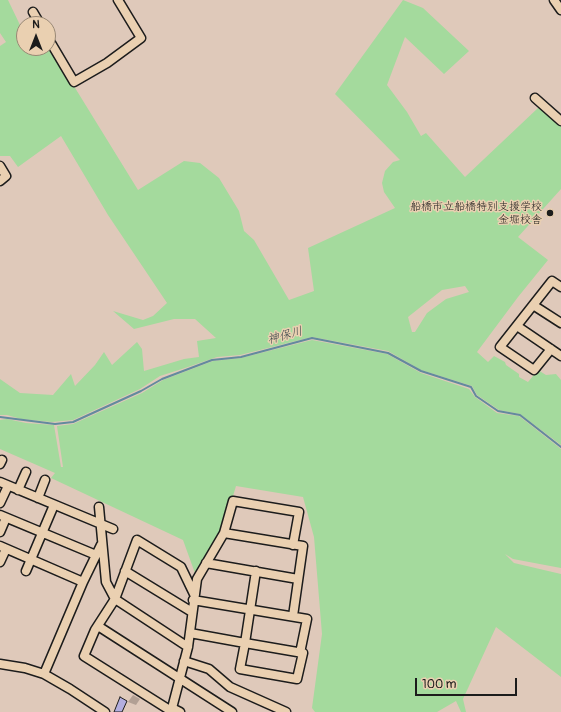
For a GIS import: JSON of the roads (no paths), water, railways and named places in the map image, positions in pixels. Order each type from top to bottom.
[{"type":"street","points":[[56,52],[74,82],[107,62],[141,38],[118,0]]},
{"type":"street","points":[[554,0],[561,10]]},
{"type":"street","points":[[33,12],[35,16]]},
{"type":"street","points":[[535,98],[560,120]]},
{"type":"street","points":[[0,166],[6,176],[0,181]]},
{"type":"street","points":[[550,349],[534,370],[500,347],[552,281],[561,287]]},
{"type":"street","points":[[533,305],[561,323]]},
{"type":"street","points":[[517,326],[561,356]]},
{"type":"street","points":[[18,490],[26,472]]},
{"type":"street","points":[[38,498],[46,480]]},
{"type":"street","points":[[0,482],[113,529]]},
{"type":"street","points":[[0,503],[8,486]]},
{"type":"street","points":[[171,710],[188,646],[196,579],[224,533],[233,501],[299,512],[293,545]]},
{"type":"street","points":[[26,570],[54,505]]},
{"type":"street","points":[[99,507],[101,544],[106,582],[115,599],[188,646]]},
{"type":"street","points":[[0,532],[3,516],[96,555]]},
{"type":"street","points":[[224,533],[303,546],[293,616]]},
{"type":"street","points":[[180,712],[171,710],[84,656],[98,626],[115,599],[137,540],[180,568],[194,597]]},
{"type":"street","points":[[44,674],[83,582],[101,544]]},
{"type":"street","points":[[0,562],[3,547],[83,582]]},
{"type":"street","points":[[206,563],[298,579]]},
{"type":"street","points":[[125,571],[192,612]]},
{"type":"street","points":[[190,633],[245,643],[300,653],[303,653],[297,679],[240,668],[245,643],[256,571]]},
{"type":"street","points":[[194,597],[250,609],[306,618],[300,653]]},
{"type":"street","points":[[98,626],[179,680],[232,712]]},
{"type":"street","points":[[184,661],[209,669],[230,687],[286,712]]},
{"type":"street","points":[[0,664],[25,668],[44,674],[105,712]]},
{"type":"waterway","name":"神保川","points":[[0,417],[55,424],[73,422],[141,391],[162,379],[212,360],[241,357],[312,338],[388,353],[421,371],[471,387],[476,396],[498,411],[520,415],[561,447]]},
{"type":"place","name":"船橋市立船橋特別支援学校 金堀校舎","points":[[550,213]]}]
